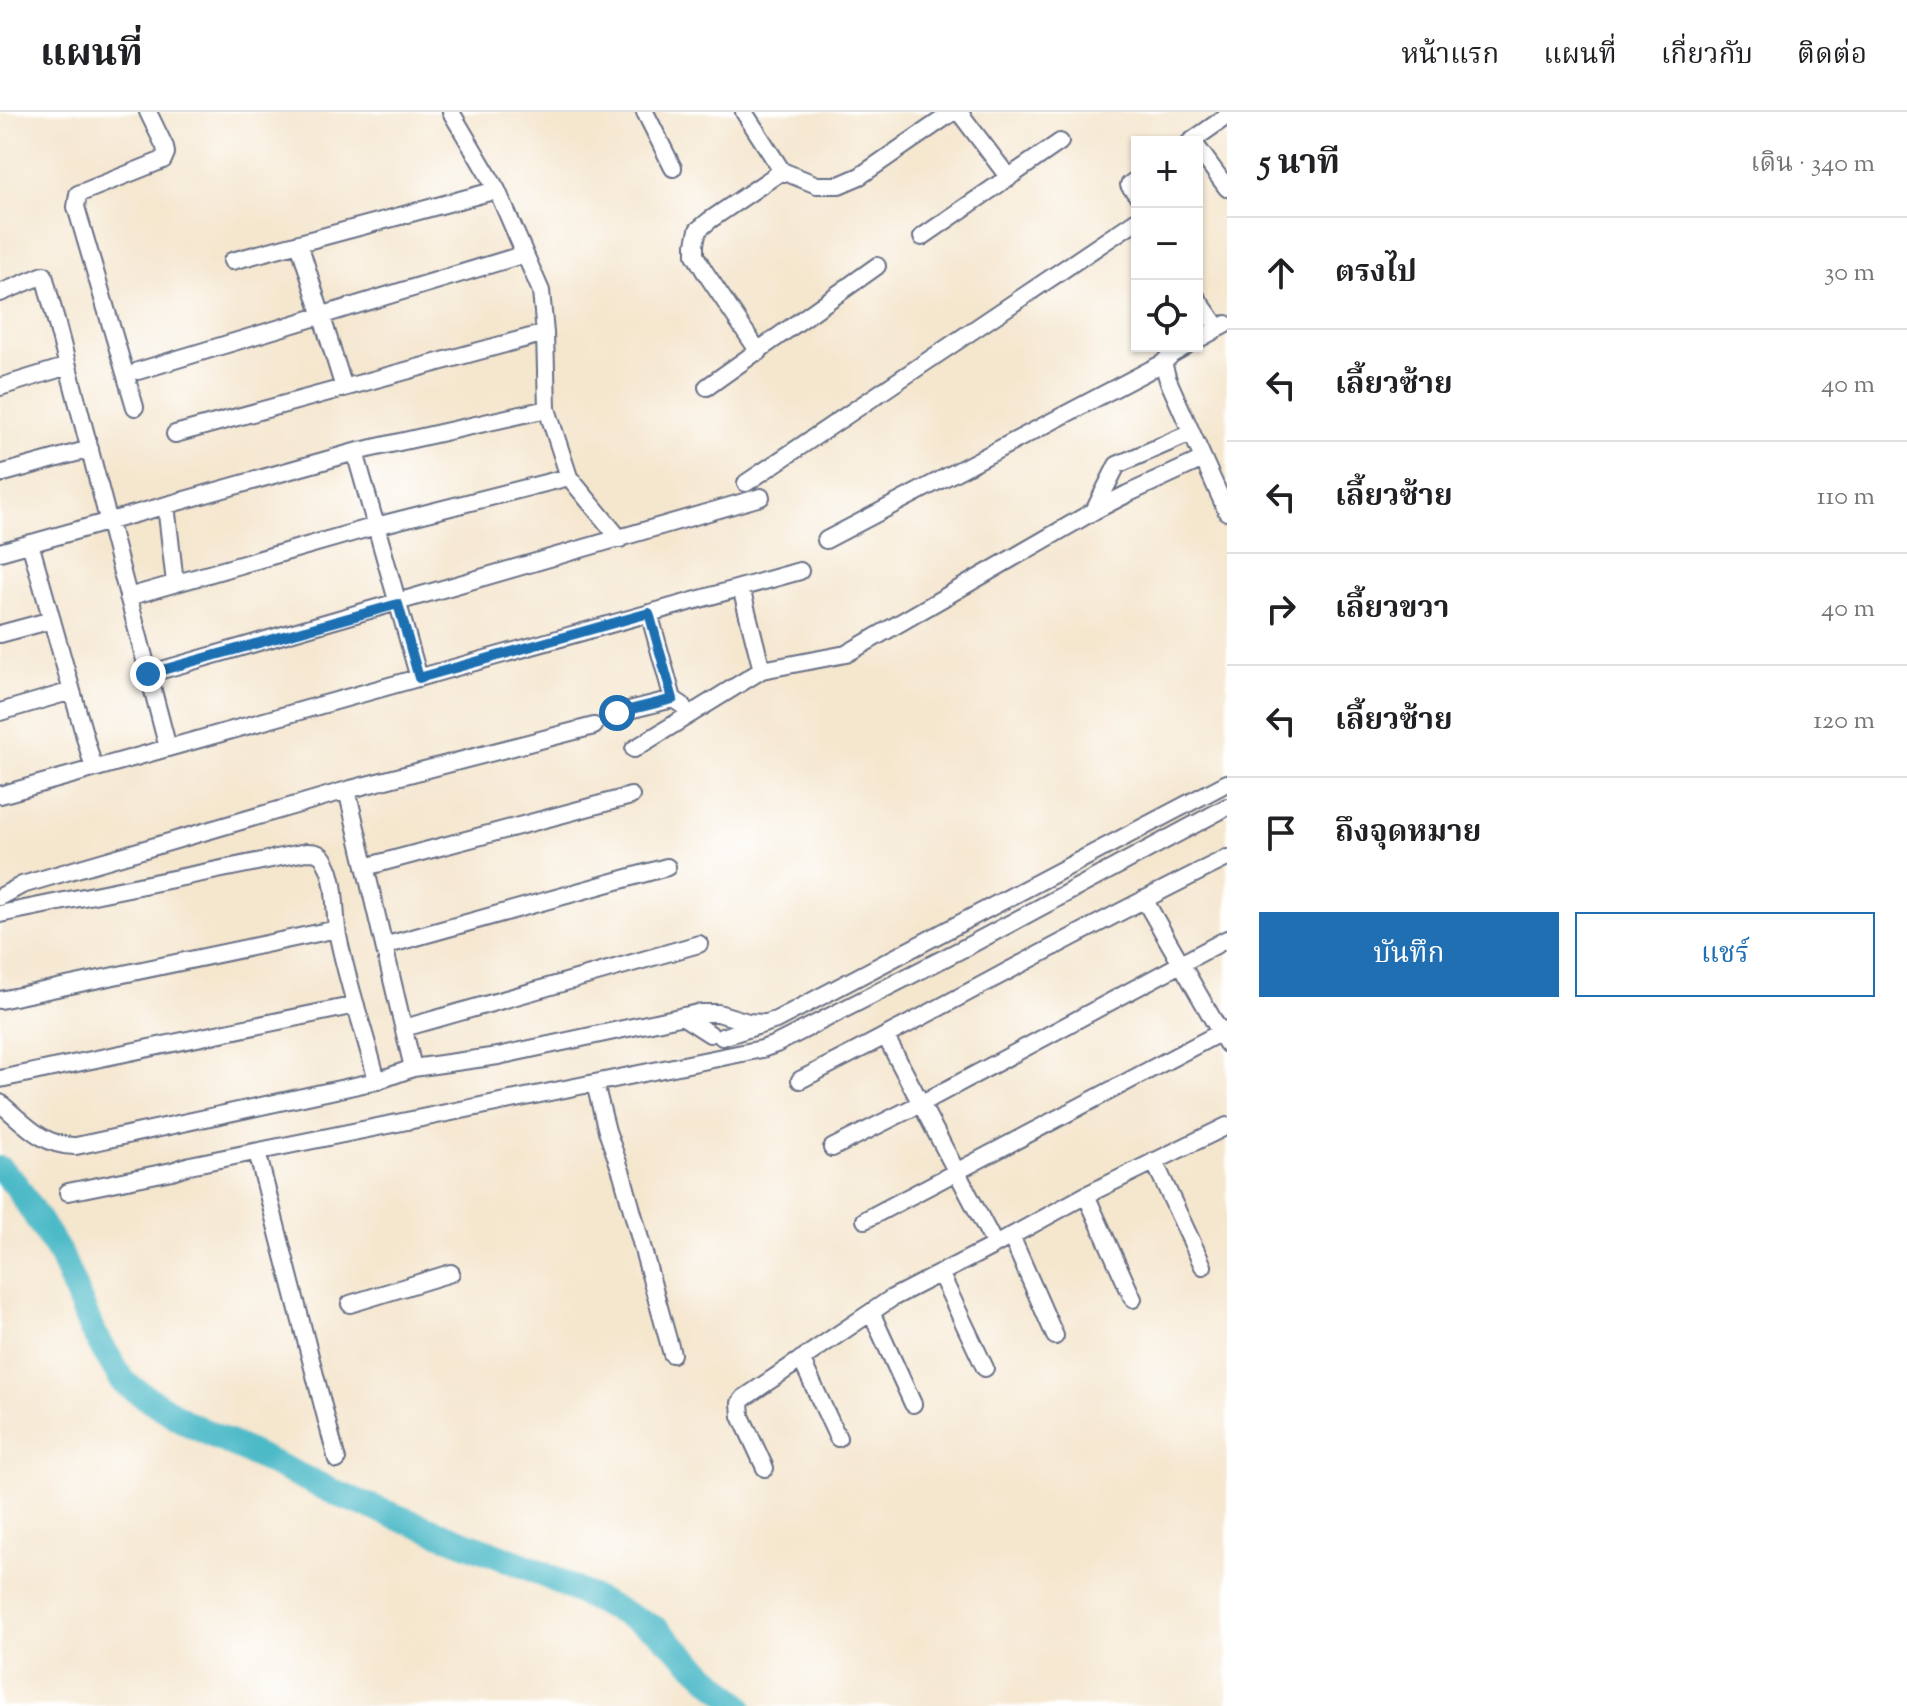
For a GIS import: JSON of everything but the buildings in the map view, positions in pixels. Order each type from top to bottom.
[{"type":"street","points":[[135,407],[76,207],[78,194],[163,160],[165,147],[148,112]]},
{"type":"street","points":[[451,112],[497,190],[541,291],[547,409],[569,477],[620,539]]},
{"type":"street","points":[[645,112],[673,168]]},
{"type":"street","points":[[744,112],[782,171],[817,185],[839,185],[860,176],[953,112]]},
{"type":"street","points":[[959,112],[1009,178]]},
{"type":"street","points":[[1202,136],[1227,116]]},
{"type":"street","points":[[922,237],[1060,142]]},
{"type":"street","points":[[1203,156],[1227,188]]},
{"type":"street","points":[[759,352],[705,272],[695,255],[695,244],[698,230],[782,171]]},
{"type":"street","points":[[232,261],[497,190]]},
{"type":"street","points":[[746,483],[1131,224]]},
{"type":"street","points":[[299,243],[344,388]]},
{"type":"street","points":[[138,371],[525,254]]},
{"type":"street","points":[[707,387],[877,266]]},
{"type":"street","points":[[0,293],[44,275],[168,748]]},
{"type":"street","points":[[1203,304],[1223,325],[1203,337]]},
{"type":"street","points":[[175,434],[545,333]]},
{"type":"street","points":[[826,540],[1163,363],[1176,352]]},
{"type":"street","points":[[1163,363],[1227,512]]},
{"type":"street","points":[[0,387],[68,366]]},
{"type":"street","points":[[0,552],[355,452],[547,409]]},
{"type":"street","points":[[1094,511],[1117,465],[1191,433]]},
{"type":"street","points":[[0,474],[90,449]]},
{"type":"street","points":[[355,452],[419,678]]},
{"type":"street","points":[[634,749],[762,670],[846,654],[1094,511],[1203,459]]},
{"type":"street","points":[[128,597],[376,526],[569,477]]},
{"type":"street","points":[[148,674],[761,497]]},
{"type":"street","points":[[166,505],[175,583]]},
{"type":"street","points":[[30,543],[94,769]]},
{"type":"street","points":[[0,795],[800,571]]},
{"type":"street","points":[[741,588],[762,670]]},
{"type":"street","points":[[649,613],[673,699],[694,712]]},
{"type":"street","points":[[0,634],[52,620]]},
{"type":"street","points":[[0,712],[72,691]]},
{"type":"street","points":[[617,713],[673,699]]},
{"type":"street","points":[[0,897],[22,885],[347,790],[594,726]]},
{"type":"street","points":[[682,1016],[716,1036],[776,1020],[1227,783]]},
{"type":"street","points":[[347,790],[413,1068]]},
{"type":"street","points":[[365,867],[631,796]]},
{"type":"street","points":[[68,1192],[762,1049],[970,945],[1227,807]]},
{"type":"street","points":[[0,914],[317,852],[324,858],[331,873],[344,966],[377,1081]]},
{"type":"street","points":[[800,1080],[1227,858]]},
{"type":"street","points":[[384,946],[667,867]]},
{"type":"street","points":[[865,1220],[1225,1035],[1144,899]]},
{"type":"street","points":[[0,1000],[337,929]]},
{"type":"street","points":[[832,1148],[1227,939]]},
{"type":"street","points":[[404,1028],[699,944]]},
{"type":"street","points":[[0,1079],[356,1005]]},
{"type":"street","points":[[0,1103],[48,1142],[76,1146],[377,1081],[413,1068],[498,1056],[698,1013],[718,1013],[763,1023]]},
{"type":"street","points":[[886,1037],[995,1245]]},
{"type":"street","points":[[595,1084],[672,1354]]},
{"type":"street","points":[[765,1468],[741,1416],[740,1403],[744,1398],[892,1298],[1086,1195],[1227,1126]]},
{"type":"street","points":[[257,1152],[337,1460]]},
{"type":"street","points":[[1154,1161],[1203,1266]]},
{"type":"street","points":[[1086,1195],[1133,1299]]},
{"type":"street","points":[[1011,1236],[1055,1336]]},
{"type":"street","points":[[350,1304],[451,1273]]},
{"type":"street","points":[[940,1273],[985,1368]]},
{"type":"street","points":[[871,1312],[913,1404]]},
{"type":"street","points":[[801,1359],[838,1438]]},
{"type":"waterway","points":[[0,1169],[16,1185],[61,1256],[92,1330],[124,1383],[187,1423],[340,1495],[530,1568],[656,1629],[740,1706]]},
{"type":"route","points":[[148,674],[398,604],[419,678],[649,613],[673,699],[617,713]]}]
